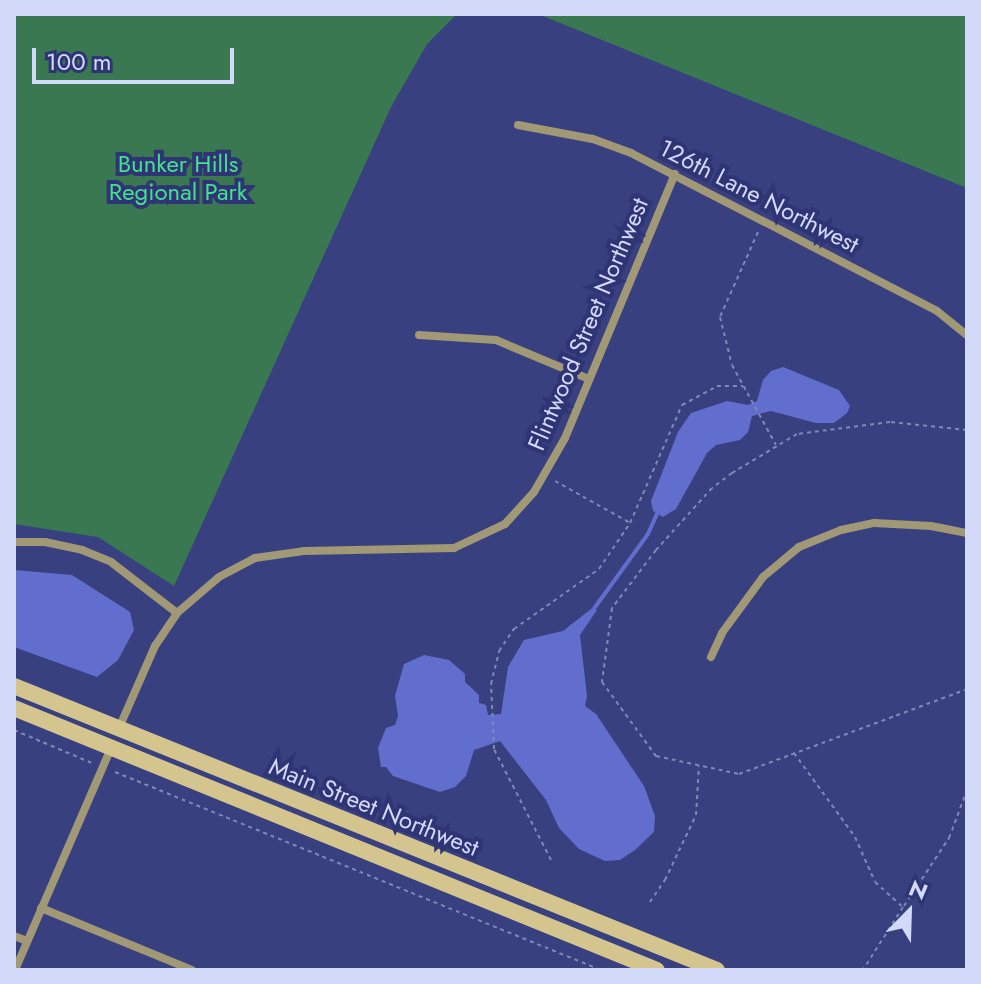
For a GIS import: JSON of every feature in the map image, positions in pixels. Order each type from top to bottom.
[{"type":"main road","name":"Main Street Northwest","points":[[14,686],[717,970]]},
{"type":"main road","name":"Main Street Northwest","points":[[14,708],[657,970]]},
{"type":"street","name":"126th Lane Northwest","points":[[518,125],[593,139],[675,174],[937,311],[967,335]]},
{"type":"street","name":"Flintwood Street Northwest","points":[[119,729],[155,646],[177,613],[219,577],[255,558],[304,551],[454,548],[505,524],[534,492],[565,438],[675,174]]},
{"type":"street","points":[[419,335],[496,340],[589,379]]},
{"type":"street","points":[[711,657],[722,633],[763,577],[799,547],[841,530],[874,523],[931,526],[967,533]]},
{"type":"street","points":[[14,542],[45,542],[82,550],[111,562],[177,613]]},
{"type":"street","points":[[15,970],[111,748]]},
{"type":"street","points":[[41,908],[192,970]]},
{"type":"street","points":[[14,936],[27,941]]},
{"type":"path","points":[[764,220],[720,317],[732,365],[776,446]]},
{"type":"path","points":[[551,860],[494,749],[493,670],[504,640],[514,629],[599,569],[630,523],[682,405],[717,386],[743,386]]},
{"type":"path","points":[[967,430],[890,422],[797,434],[712,488],[656,550],[612,608],[602,682],[656,756],[739,774],[967,689]]},
{"type":"path","points":[[544,475],[630,523]]},
{"type":"path","points":[[14,730],[601,970]]},
{"type":"path","points":[[794,752],[855,837],[875,882],[903,907]]},
{"type":"path","points":[[650,902],[665,880],[696,815],[700,765]]},
{"type":"path","points":[[863,970],[949,838],[967,790]]},
{"type":"green space","name":"Bunker Hills Regional Park","points":[[14,14],[457,14],[427,44],[391,107],[174,586],[98,537],[14,524]]},
{"type":"green space","points":[[538,14],[967,14],[967,188]]},
{"type":"water","points":[[783,367],[839,390],[850,406],[847,413],[834,423],[816,423],[771,411],[752,416],[748,432],[740,440],[716,445],[707,453],[676,509],[663,517],[653,511],[651,501],[678,432],[691,413],[727,401],[748,405],[757,401],[763,380],[771,371]]},
{"type":"water","points":[[14,570],[72,575],[130,612],[134,630],[118,660],[97,677],[14,647]]},
{"type":"water","points":[[591,609],[597,610],[580,635],[587,696],[585,706],[596,714],[644,786],[655,816],[654,832],[635,850],[620,860],[605,861],[579,849],[559,828],[546,800],[500,741],[474,750],[466,776],[455,787],[440,792],[393,776],[386,767],[381,767],[378,748],[386,728],[395,725],[398,716],[395,696],[404,664],[424,655],[449,660],[465,674],[465,682],[479,695],[479,703],[486,705],[488,715],[501,714],[508,667],[524,640],[563,631]]},
{"type":"waterway","points":[[593,610],[648,534],[657,514]]}]
